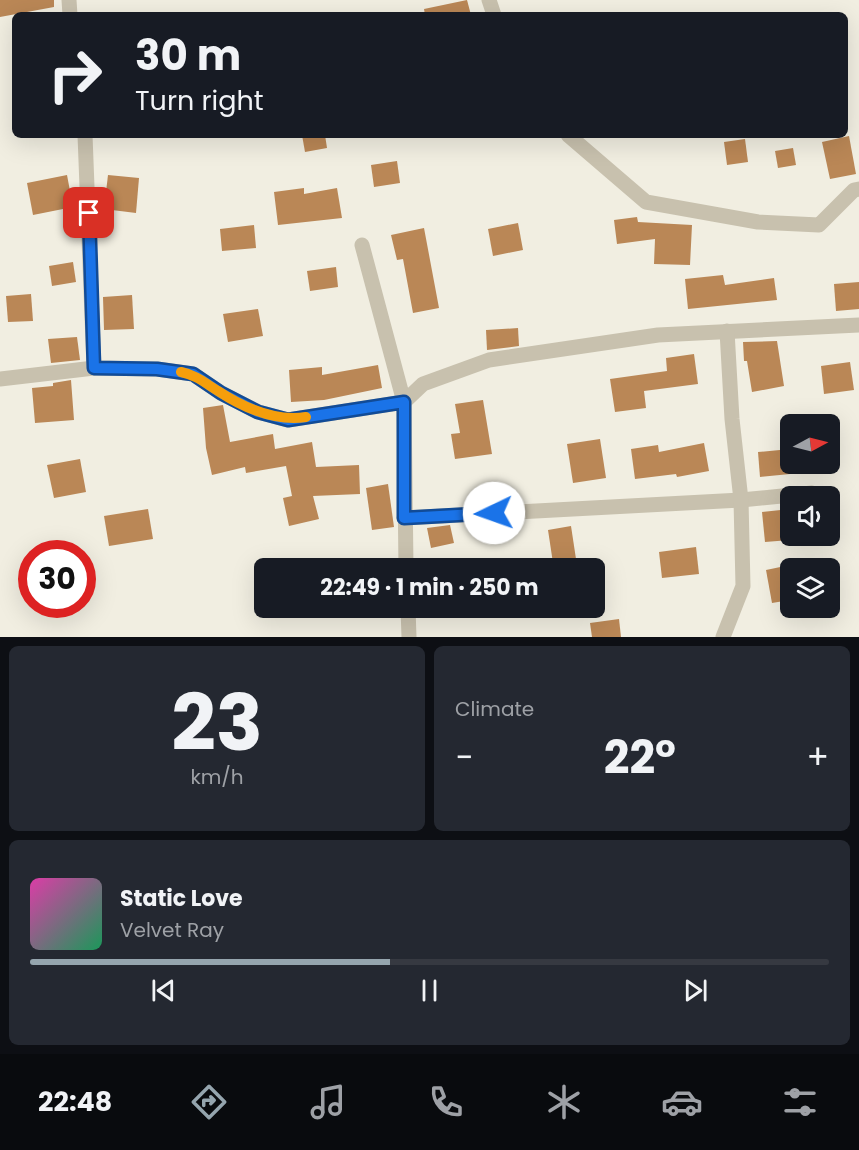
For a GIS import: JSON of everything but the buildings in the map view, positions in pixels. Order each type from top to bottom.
[{"type":"street","points":[[85,138],[94,368]]},
{"type":"street","points":[[571,138],[646,202],[758,222],[819,225],[855,190],[859,189]]},
{"type":"street","points":[[362,245],[404,402],[406,558]]},
{"type":"street","points":[[0,379],[94,368],[157,369],[193,374],[221,393],[258,412],[288,420],[404,402],[423,384],[489,360],[658,335],[859,325]]},
{"type":"street","points":[[723,637],[743,586],[741,500],[732,419],[727,331]]},
{"type":"street","points":[[404,518],[780,496]]},
{"type":"street","points":[[408,618],[409,637]]},
{"type":"slow traffic","points":[[181,372],[193,374],[221,393],[258,412],[288,420],[306,417]]},
{"type":"route","points":[[89,213],[94,368],[157,369],[193,374],[221,393],[258,412],[288,420],[404,402],[404,518],[494,513]]}]
